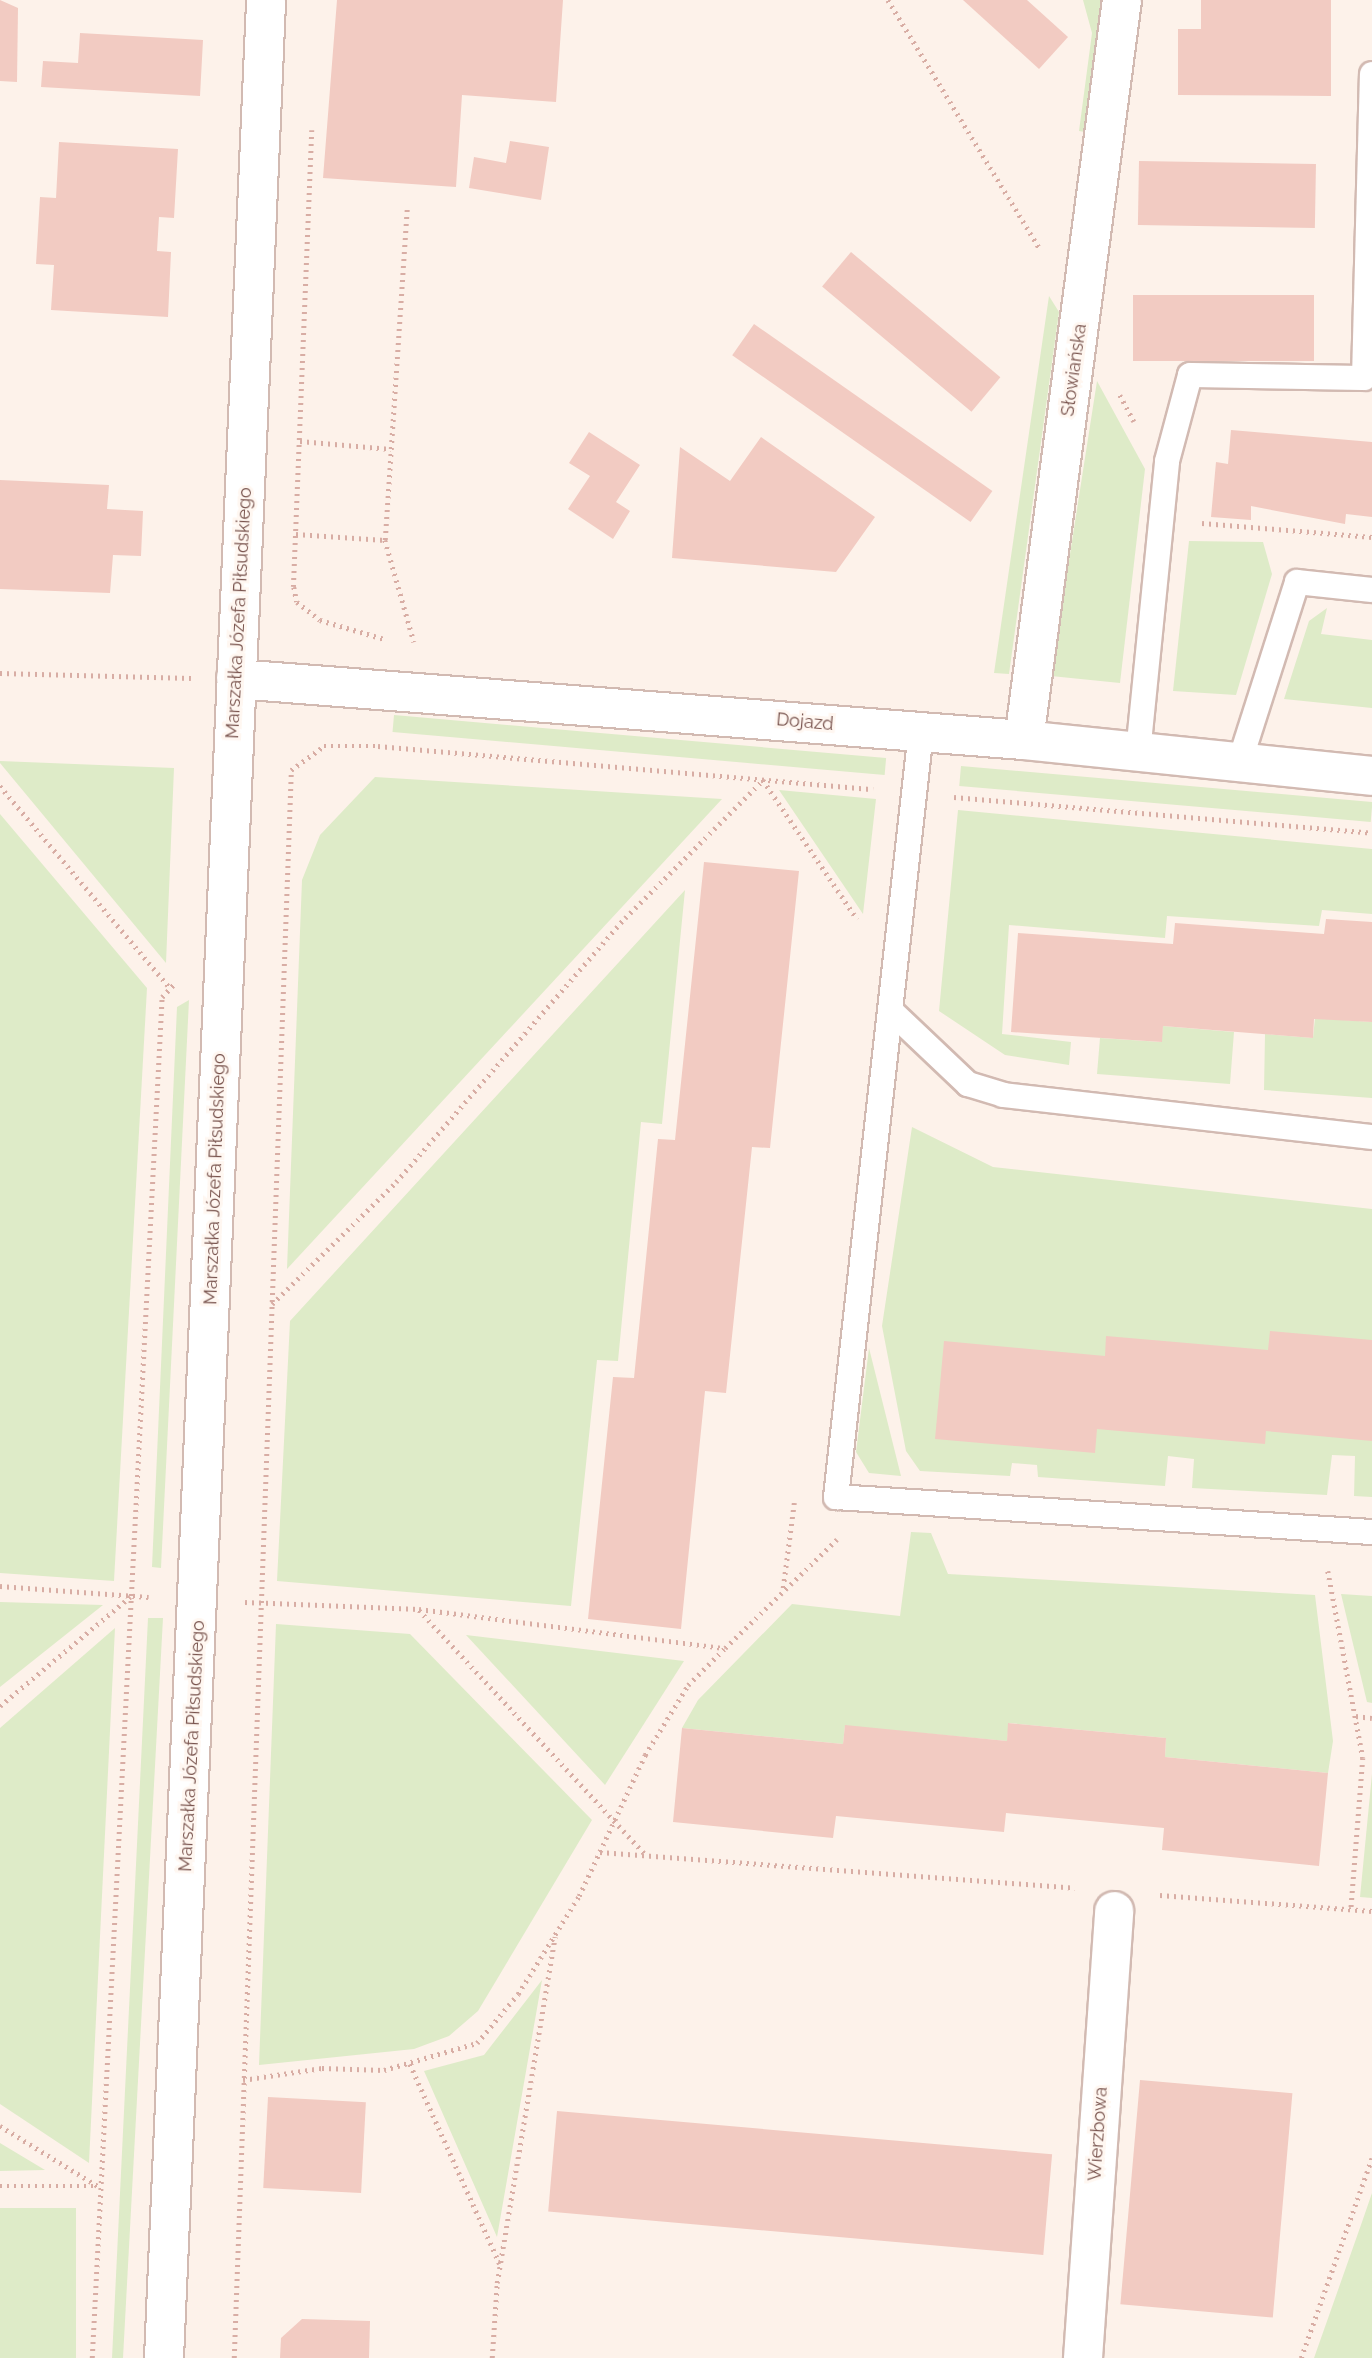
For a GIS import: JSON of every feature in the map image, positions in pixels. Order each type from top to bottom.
[{"type":"street","name":"Marszałka Józefa Piłsudskiego","points":[[164,2358],[199,1599],[266,0]]},
{"type":"street","name":"Słowiańska","points":[[1024,740],[1122,0]]},
{"type":"street","name":"Dojazd","points":[[236,679],[921,731],[1372,776]]},
{"type":"street","name":"Wierzbowa","points":[[1083,2358],[1115,1898]]},
{"type":"lane","points":[[1138,753],[1167,461],[1190,375],[1364,378],[1372,74]]},
{"type":"lane","points":[[1240,764],[1297,582],[1372,590]]},
{"type":"lane","points":[[921,731],[892,1012],[836,1497],[1372,1532]]},
{"type":"lane","points":[[892,1012],[968,1084],[1003,1095],[1372,1137]]},
{"type":"path","points":[[312,121],[296,534],[297,601],[320,620],[385,639]]},
{"type":"path","points":[[407,206],[385,540],[414,642]]},
{"type":"path","points":[[300,442],[391,449]]},
{"type":"path","points":[[1189,522],[1372,537]]},
{"type":"path","points":[[296,534],[385,540]]},
{"type":"path","points":[[0,673],[199,678]]},
{"type":"path","points":[[234,2358],[291,770],[324,746],[378,746]]},
{"type":"path","points":[[271,1305],[396,1182],[625,918],[763,780],[861,925]]},
{"type":"path","points":[[0,786],[170,988]]},
{"type":"path","points":[[92,2358],[163,997]]},
{"type":"path","points":[[243,2080],[410,2064],[477,2043],[556,1933],[688,1685],[821,1550],[887,1501]]},
{"type":"path","points":[[1320,1528],[1363,1758],[1351,1910]]},
{"type":"path","points":[[0,1586],[131,1596],[419,1609],[724,1648]]},
{"type":"path","points":[[0,1706],[131,1596]]},
{"type":"path","points":[[419,1609],[646,1855]]},
{"type":"path","points":[[1356,1716],[1372,1718]]},
{"type":"path","points":[[600,1852],[1115,1898],[1372,1911]]},
{"type":"path","points":[[492,2358],[501,2267],[556,1933]]},
{"type":"path","points":[[410,2064],[501,2267]]},
{"type":"path","points":[[0,2126],[98,2186],[0,2186]]},
{"type":"path","points":[[1301,2358],[1372,2158]]},
{"type":"green space","points":[[1083,0],[1107,0],[1091,133],[1079,131],[1092,33]]},
{"type":"green space","points":[[1049,296],[1059,312],[1009,674],[994,673]]},
{"type":"green space","points":[[1097,381],[1145,469],[1120,683],[1051,676]]},
{"type":"green space","points":[[1189,541],[1263,542],[1272,574],[1236,695],[1173,691]]},
{"type":"green space","points":[[1327,608],[1321,634],[1372,640],[1372,708],[1284,699],[1309,621]]},
{"type":"green space","points":[[394,715],[886,758],[885,775],[393,732]]},
{"type":"green space","points":[[0,763],[174,768],[166,963]]},
{"type":"green space","points":[[961,766],[1372,802],[1371,822],[959,786]]},
{"type":"green space","points":[[375,777],[722,799],[287,1269],[302,880],[320,835]]},
{"type":"green space","points":[[779,790],[876,799],[863,914]]},
{"type":"green space","points":[[958,810],[1372,849],[1372,914],[1322,910],[1319,926],[1167,916],[1165,938],[1009,925],[1002,1034],[1071,1042],[1069,1065],[1005,1055],[939,1011]]},
{"type":"green space","points":[[0,814],[147,988],[114,1581],[0,1573]]},
{"type":"green space","points":[[685,890],[662,1124],[641,1122],[618,1361],[597,1360],[571,1606],[277,1581],[290,1321]]},
{"type":"green space","points":[[189,1000],[161,1568],[152,1567],[177,1007]]},
{"type":"green space","points":[[1315,1018],[1372,1022],[1372,1098],[1264,1090],[1265,1034],[1313,1038]]},
{"type":"green space","points":[[1163,1026],[1234,1032],[1230,1084],[1097,1074],[1100,1038],[1161,1042]]},
{"type":"green space","points":[[912,1127],[993,1167],[1372,1209],[1372,1497],[1354,1496],[1355,1456],[1332,1455],[1327,1495],[1192,1488],[1194,1459],[1168,1456],[1165,1486],[1038,1477],[1037,1465],[1012,1463],[1010,1476],[920,1471],[906,1451],[882,1326]]},
{"type":"green space","points":[[869,1348],[901,1476],[869,1473],[856,1452]]},
{"type":"green space","points":[[911,1532],[931,1533],[948,1574],[1315,1595],[1333,1741],[1328,1773],[1165,1757],[1166,1738],[1009,1723],[1007,1741],[845,1726],[843,1744],[682,1728],[698,1700],[792,1604],[900,1616]]},
{"type":"green space","points":[[1341,1594],[1372,1596],[1372,1703],[1367,1702]]},
{"type":"green space","points":[[0,1602],[103,1605],[0,1687]]},
{"type":"green space","points":[[148,1618],[163,1618],[123,2358],[112,2358]]},
{"type":"green space","points":[[276,1624],[410,1634],[592,1820],[478,2011],[449,2036],[414,2049],[259,2065]]},
{"type":"green space","points":[[115,1628],[89,2163],[0,2104],[0,1728]]},
{"type":"green space","points":[[466,1635],[684,1661],[605,1785]]},
{"type":"green space","points":[[1372,1774],[1372,1898],[1360,1897]]},
{"type":"green space","points":[[542,1980],[497,2237],[424,2071],[484,2055]]},
{"type":"green space","points":[[0,2143],[45,2170],[0,2171]]},
{"type":"green space","points":[[1372,2193],[1372,2358],[1314,2358],[1362,2222]]},
{"type":"green space","points":[[0,2208],[76,2208],[76,2358],[0,2358]]},
{"type":"building","points":[[0,0],[18,8],[17,82],[0,81]]},
{"type":"building","points":[[337,0],[563,0],[556,102],[462,95],[456,187],[323,178]]},
{"type":"building","points":[[963,0],[1027,0],[1068,37],[1039,69]]},
{"type":"building","points":[[1201,0],[1331,0],[1331,96],[1178,95],[1178,29],[1201,29]]},
{"type":"building","points":[[80,33],[203,40],[200,96],[41,87],[43,61],[78,63]]},
{"type":"building","points":[[510,141],[549,147],[541,200],[469,188],[474,157],[506,163]]},
{"type":"building","points":[[59,142],[178,149],[174,218],[159,217],[157,251],[171,252],[168,317],[51,310],[54,265],[36,264],[40,197],[56,198]]},
{"type":"building","points":[[1139,161],[1316,164],[1315,228],[1138,225]]},
{"type":"building","points":[[851,252],[1000,377],[971,412],[822,286]]},
{"type":"building","points":[[1133,295],[1314,295],[1314,361],[1133,361]]},
{"type":"building","points":[[754,324],[992,491],[971,522],[732,355]]},
{"type":"building","points":[[1231,430],[1372,442],[1372,517],[1346,514],[1345,524],[1251,506],[1251,520],[1211,517],[1216,462],[1228,464]]},
{"type":"building","points":[[589,432],[640,465],[616,502],[630,511],[613,539],[568,509],[590,476],[569,463]]},
{"type":"building","points":[[761,437],[875,517],[836,572],[672,558],[680,447],[730,481]]},
{"type":"building","points":[[0,480],[109,485],[107,509],[143,511],[141,556],[113,555],[110,593],[0,589]]},
{"type":"building","points":[[704,862],[799,871],[770,1148],[752,1147],[726,1393],[705,1391],[681,1629],[588,1619],[613,1377],[634,1378],[658,1139],[675,1140]]},
{"type":"building","points":[[1326,919],[1372,922],[1372,1022],[1314,1019],[1313,1038],[1163,1026],[1162,1042],[1011,1032],[1018,933],[1173,944],[1175,923],[1324,934]]},
{"type":"building","points":[[1270,1331],[1372,1340],[1372,1441],[1266,1431],[1265,1444],[1097,1429],[1095,1453],[935,1439],[944,1341],[1105,1356],[1106,1336],[1268,1350]]},
{"type":"building","points":[[1008,1723],[1166,1738],[1165,1757],[1328,1773],[1319,1866],[1162,1850],[1164,1828],[1006,1813],[1004,1832],[836,1816],[833,1838],[673,1822],[682,1728],[843,1744],[845,1725],[1007,1741]]},
{"type":"building","points":[[1140,2080],[1292,2093],[1273,2317],[1120,2304]]},
{"type":"building","points":[[268,2097],[366,2102],[361,2193],[263,2188]]},
{"type":"building","points":[[557,2111],[1052,2154],[1043,2255],[548,2212]]},
{"type":"building","points":[[302,2319],[370,2321],[369,2358],[280,2358],[281,2338]]}]
